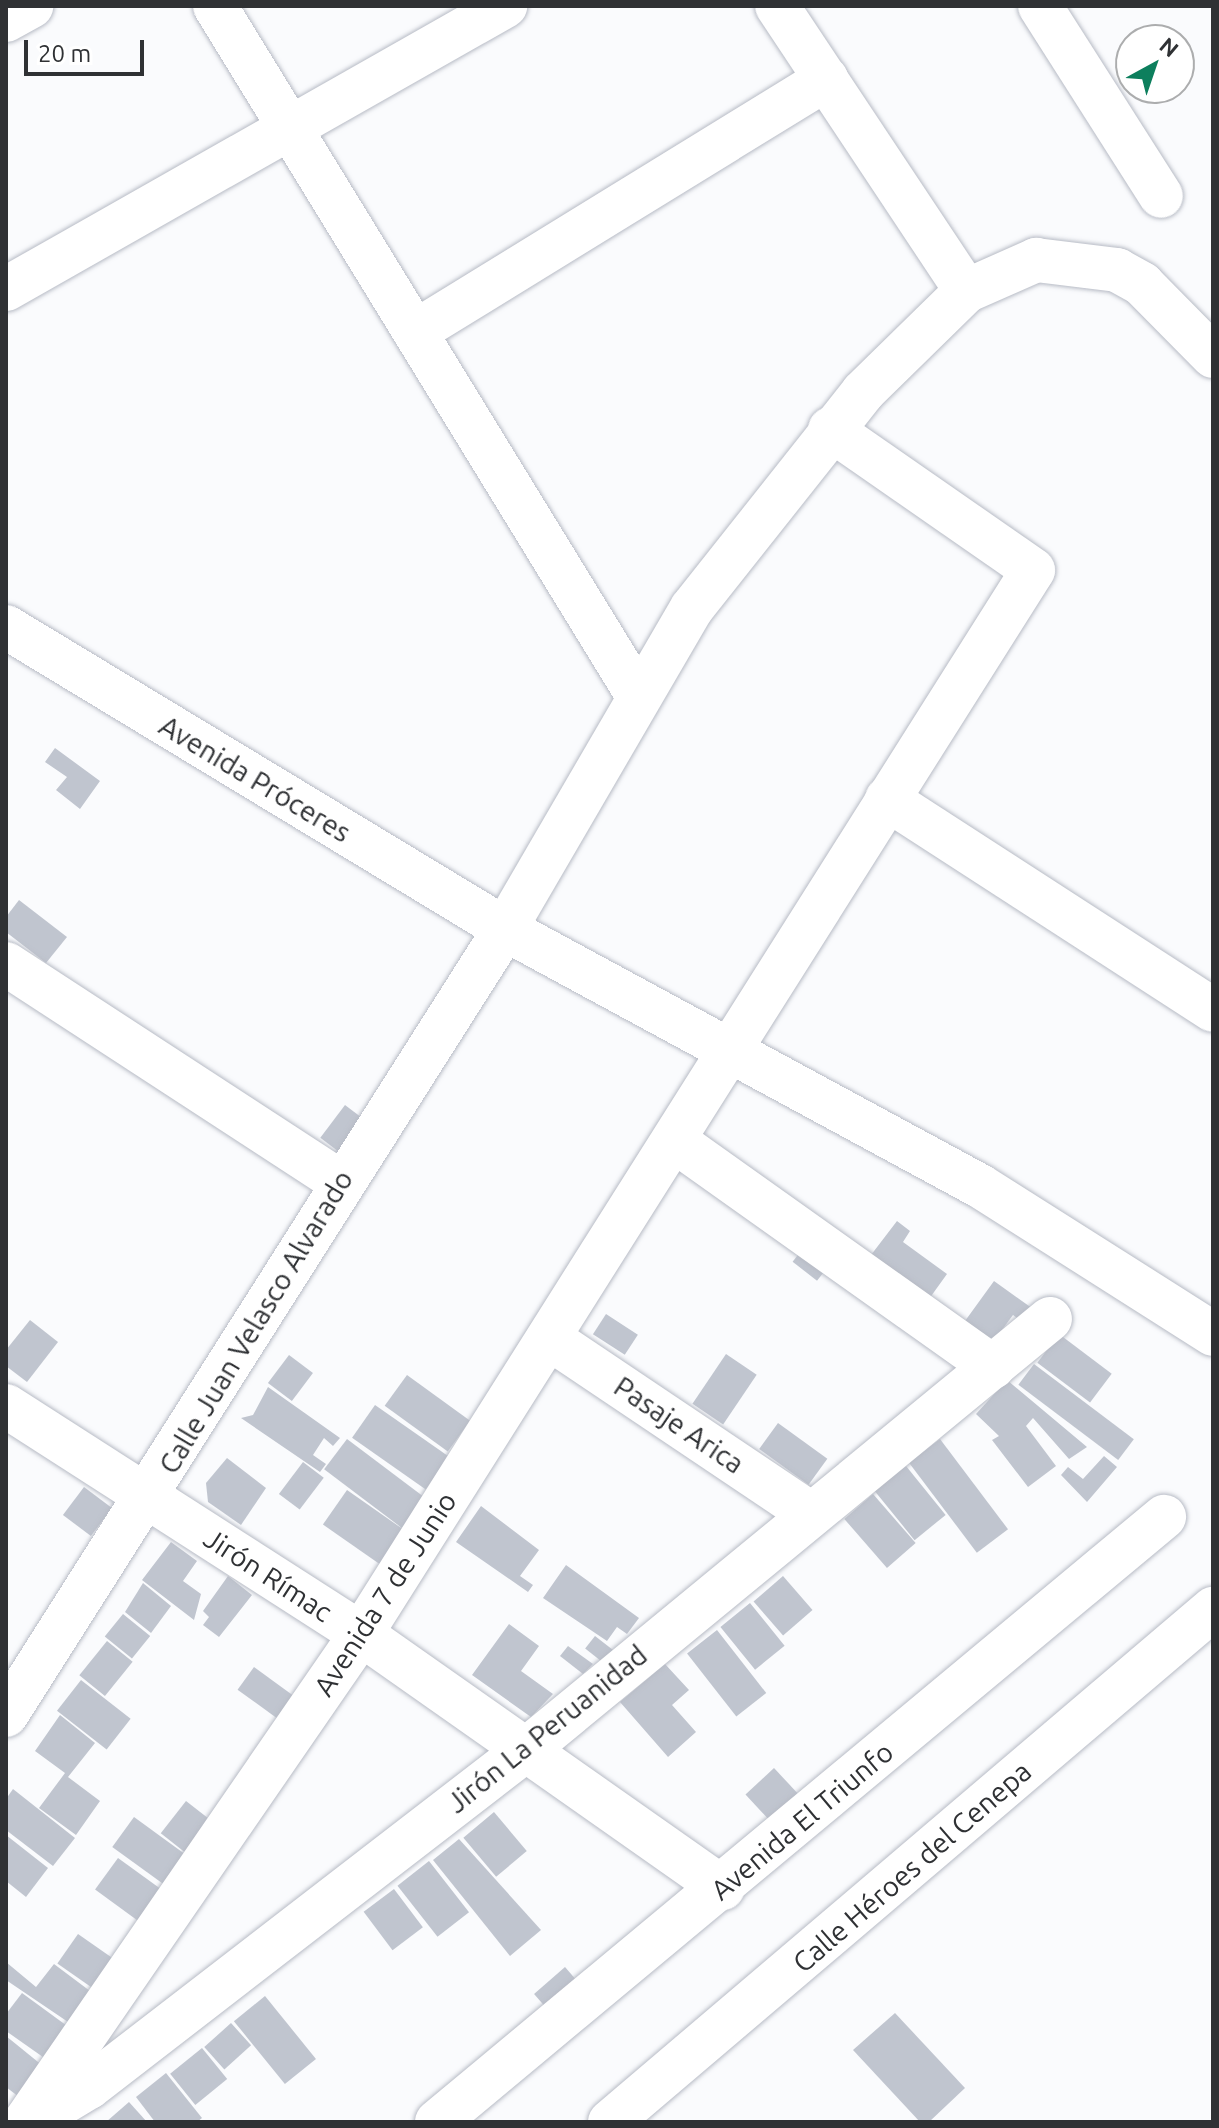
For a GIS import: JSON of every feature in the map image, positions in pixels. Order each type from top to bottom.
[{"type":"street","points":[[6,20],[31,6]]},
{"type":"street","points":[[215,6],[637,694]]},
{"type":"street","points":[[777,6],[966,291],[1036,260],[1091,262],[1142,284],[1213,356]]},
{"type":"street","points":[[1040,6],[1161,196]]},
{"type":"street","points":[[6,289],[291,130],[497,8]]},
{"type":"street","points":[[415,332],[826,79]]},
{"type":"street","name":"Calle Juan Velasco Alvarado","points":[[10,1700],[149,1498],[340,1182],[505,929],[637,694],[743,537],[830,429],[966,291]]},
{"type":"street","name":"Avenida 7 de Junio","points":[[28,2122],[361,1634],[675,1141],[725,1052],[1033,570],[830,429]]},
{"type":"street","name":"Avenida Próceres","points":[[6,627],[505,929],[725,1052],[980,1186],[1213,1334]]},
{"type":"street","points":[[887,799],[1213,1010]]},
{"type":"street","points":[[6,964],[340,1182]]},
{"type":"street","points":[[675,1141],[993,1367]]},
{"type":"street","name":"Jirón La Peruanidad","points":[[28,2122],[89,2087],[527,1749],[808,1512],[1050,1319]]},
{"type":"street","name":"Pasaje Arica","points":[[549,1338],[808,1512]]},
{"type":"street","name":"Jirón Rímac","points":[[6,1406],[361,1634],[723,1888]]},
{"type":"street","name":"Avenida El Triunfo","points":[[437,2122],[723,1888],[1164,1517]]},
{"type":"street","name":"Calle Héroes del Cenepa","points":[[610,2122],[1213,1609]]},
{"type":"street","points":[[6,2117],[14,2122]]},
{"type":"building","points":[[55,748],[100,781],[80,809],[56,790],[67,777],[45,762]]},
{"type":"building","points":[[19,900],[67,937],[46,963],[6,932],[6,917]]},
{"type":"building","points":[[345,1105],[366,1121],[341,1153],[320,1138]]},
{"type":"building","points":[[897,1221],[910,1231],[903,1242],[947,1274],[929,1299],[871,1255]]},
{"type":"building","points":[[808,1242],[832,1261],[817,1281],[793,1262]]},
{"type":"building","points":[[994,1281],[1043,1316],[1033,1330],[1013,1315],[993,1342],[965,1321]]},
{"type":"building","points":[[606,1314],[638,1335],[625,1355],[593,1334]]},
{"type":"building","points":[[30,1320],[58,1342],[27,1382],[6,1366],[6,1350]]},
{"type":"building","points":[[1059,1334],[1112,1374],[1090,1402],[1037,1363]]},
{"type":"building","points":[[726,1354],[757,1375],[723,1424],[692,1404]]},
{"type":"building","points":[[289,1355],[313,1373],[292,1401],[268,1383]]},
{"type":"building","points":[[1034,1364],[1134,1439],[1118,1460],[1018,1385]]},
{"type":"building","points":[[407,1375],[470,1421],[448,1452],[385,1406]]},
{"type":"building","points":[[1007,1380],[1087,1447],[1069,1459],[1033,1418],[1026,1426],[1056,1466],[1028,1487],[992,1440],[999,1436],[976,1414]]},
{"type":"building","points":[[268,1387],[340,1438],[333,1446],[324,1438],[313,1455],[326,1464],[320,1472],[241,1418],[253,1415]]},
{"type":"building","points":[[375,1405],[449,1457],[426,1489],[352,1438]]},
{"type":"building","points":[[778,1423],[827,1459],[809,1485],[759,1449]]},
{"type":"building","points":[[347,1439],[428,1500],[405,1530],[324,1469]]},
{"type":"building","points":[[940,1439],[1008,1529],[977,1553],[909,1462]]},
{"type":"building","points":[[1104,1456],[1117,1467],[1087,1502],[1061,1475],[1068,1467],[1083,1479]]},
{"type":"building","points":[[227,1458],[266,1488],[241,1525],[208,1502],[206,1483]]},
{"type":"building","points":[[303,1462],[324,1478],[300,1510],[279,1494]]},
{"type":"building","points":[[906,1466],[946,1515],[915,1540],[875,1491]]},
{"type":"building","points":[[84,1487],[112,1508],[91,1536],[63,1515]]},
{"type":"building","points":[[347,1490],[404,1530],[380,1565],[323,1524]]},
{"type":"building","points":[[873,1494],[916,1543],[887,1568],[844,1519]]},
{"type":"building","points":[[481,1506],[539,1550],[520,1576],[533,1585],[528,1592],[456,1542]]},
{"type":"building","points":[[171,1542],[197,1561],[183,1581],[201,1594],[194,1620],[142,1580]]},
{"type":"building","points":[[566,1565],[639,1618],[627,1634],[617,1627],[607,1641],[543,1598]]},
{"type":"building","points":[[228,1576],[252,1595],[219,1637],[203,1625],[209,1617],[203,1611]]},
{"type":"building","points":[[783,1576],[813,1610],[783,1636],[754,1602]]},
{"type":"building","points":[[143,1583],[171,1606],[151,1633],[125,1612]]},
{"type":"building","points":[[750,1603],[785,1646],[755,1670],[720,1627]]},
{"type":"building","points":[[123,1614],[150,1636],[132,1659],[105,1637]]},
{"type":"building","points":[[509,1624],[539,1646],[521,1671],[553,1694],[531,1717],[472,1675]]},
{"type":"building","points":[[717,1630],[766,1693],[736,1716],[687,1653]]},
{"type":"building","points":[[595,1636],[619,1655],[610,1668],[585,1649]]},
{"type":"building","points":[[107,1641],[133,1662],[105,1696],[79,1675]]},
{"type":"building","points":[[568,1646],[593,1664],[583,1674],[560,1656]]},
{"type":"building","points":[[665,1664],[689,1690],[672,1705],[696,1732],[668,1757],[620,1702]]},
{"type":"building","points":[[254,1667],[297,1698],[280,1721],[238,1690]]},
{"type":"building","points":[[81,1680],[131,1719],[107,1750],[57,1711]]},
{"type":"building","points":[[60,1715],[95,1743],[68,1777],[100,1801],[76,1835],[39,1808],[65,1773],[35,1751]]},
{"type":"building","points":[[774,1768],[801,1797],[773,1824],[745,1795]]},
{"type":"building","points":[[13,1789],[75,1838],[53,1866],[6,1830],[6,1799]]},
{"type":"building","points":[[186,1801],[212,1821],[187,1854],[161,1833]]},
{"type":"building","points":[[494,1812],[527,1851],[496,1877],[463,1838]]},
{"type":"building","points":[[134,1817],[191,1858],[169,1888],[112,1847]]},
{"type":"building","points":[[6,1835],[48,1868],[26,1897],[6,1881]]},
{"type":"building","points":[[459,1839],[541,1930],[510,1956],[433,1860]]},
{"type":"building","points":[[118,1858],[165,1892],[142,1924],[95,1890]]},
{"type":"building","points":[[429,1861],[469,1912],[437,1937],[397,1886]]},
{"type":"building","points":[[394,1889],[423,1927],[393,1950],[364,1912]]},
{"type":"building","points":[[78,1934],[115,1960],[94,1989],[57,1963]]},
{"type":"building","points":[[6,1962],[36,1987],[54,1964],[94,1994],[71,2024],[6,1980]]},
{"type":"building","points":[[565,1967],[584,1989],[553,2016],[534,1994]]},
{"type":"building","points":[[22,1993],[74,2031],[50,2062],[6,2031],[6,2014]]},
{"type":"building","points":[[265,1996],[316,2059],[285,2084],[234,2021]]},
{"type":"building","points":[[895,2013],[965,2088],[929,2122],[920,2122],[853,2050]]},
{"type":"building","points":[[231,2023],[251,2045],[224,2069],[204,2047]]},
{"type":"building","points":[[6,2036],[43,2066],[19,2097],[6,2087]]},
{"type":"building","points":[[202,2048],[227,2079],[195,2105],[170,2074]]},
{"type":"building","points":[[166,2073],[202,2118],[197,2122],[155,2122],[136,2097]]},
{"type":"building","points":[[129,2102],[147,2122],[106,2122]]}]
